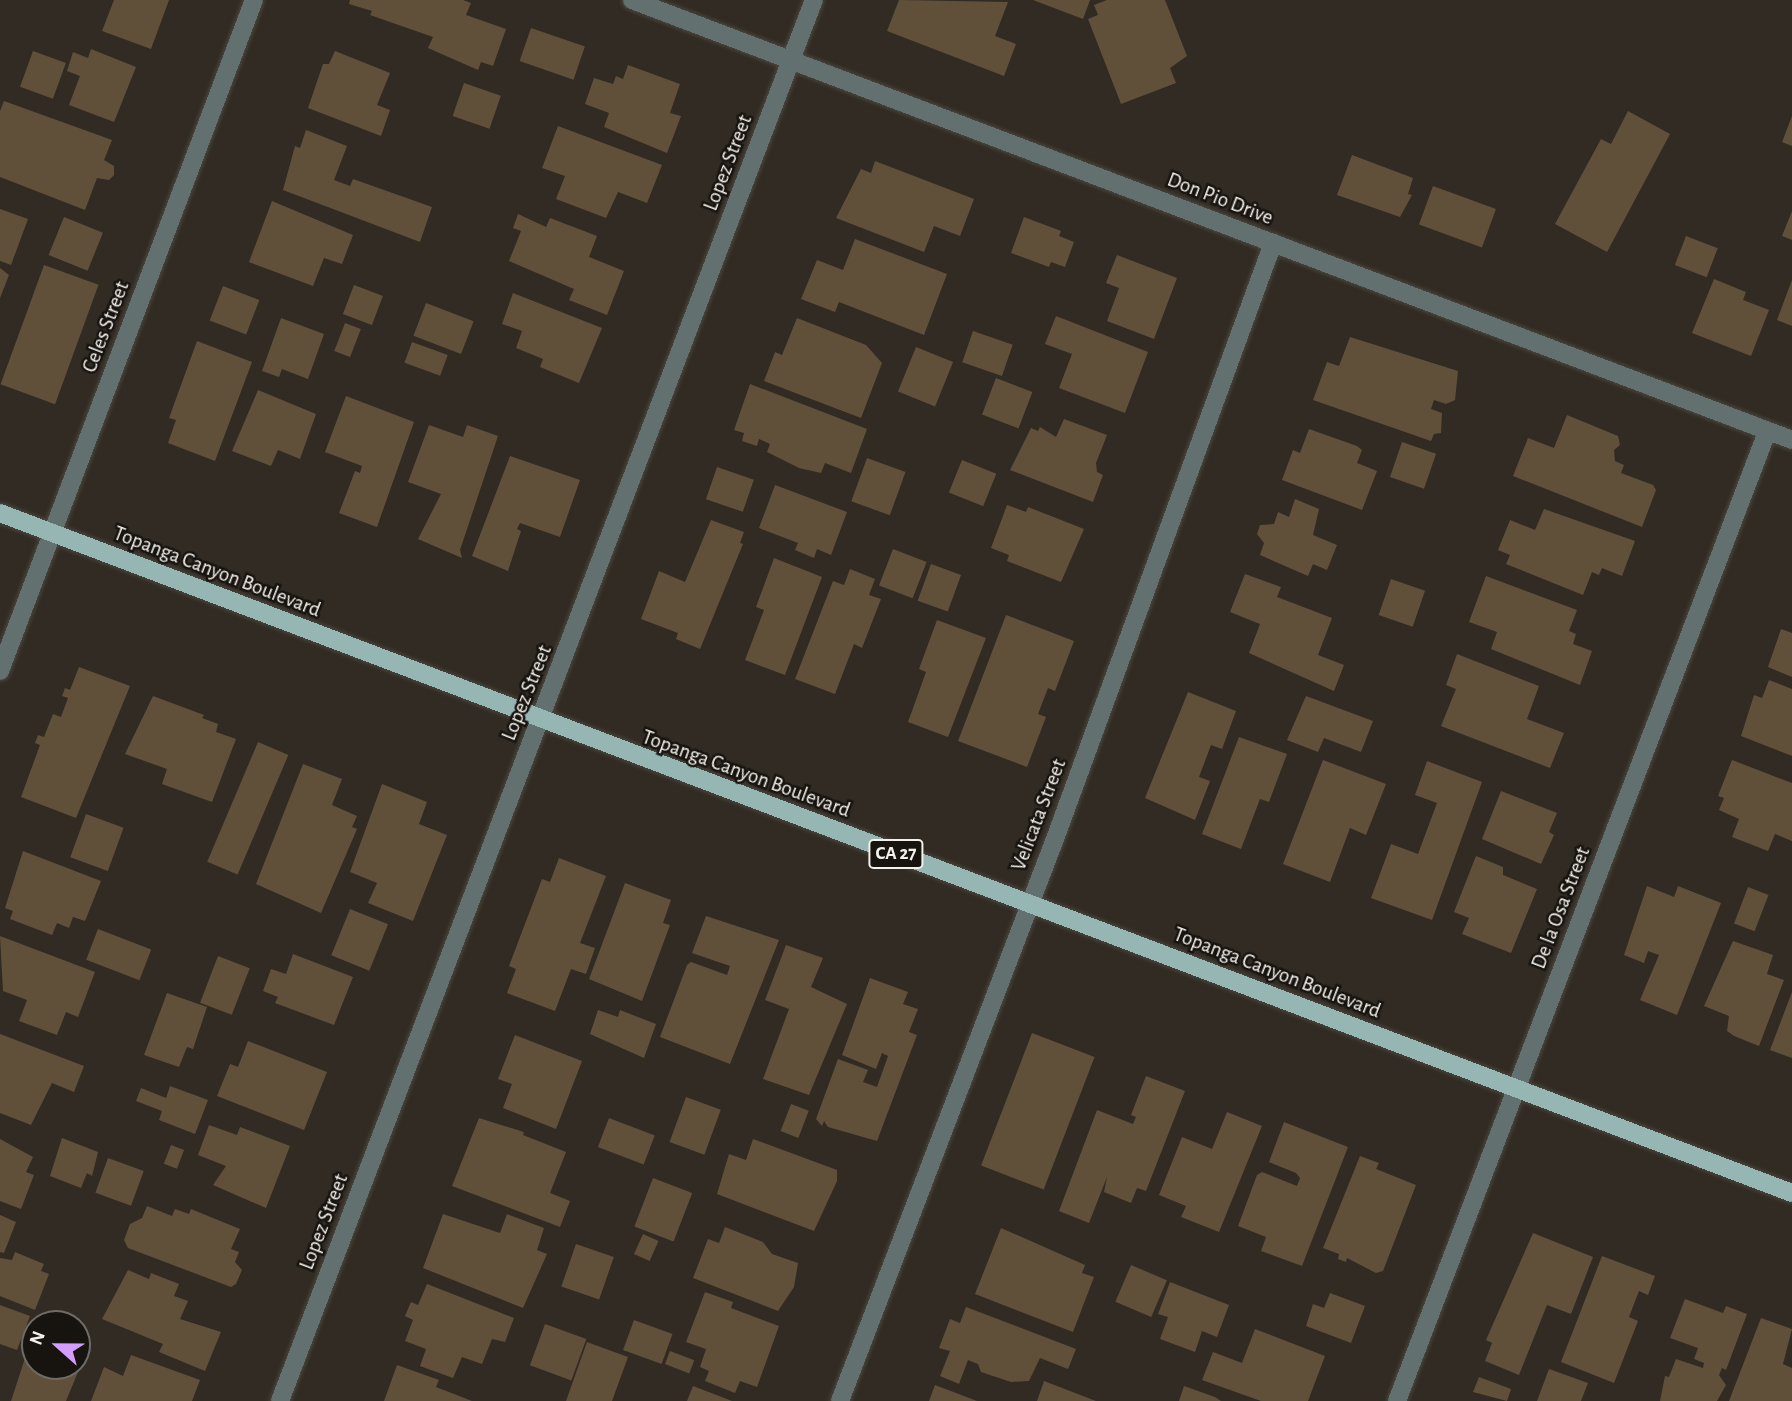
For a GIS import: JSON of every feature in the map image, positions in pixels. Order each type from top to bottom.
[{"type":"main road","name":"Topanga Canyon Boulevard","points":[[0,513],[540,721],[1792,1193]]},
{"type":"street","name":"Celes Street","points":[[0,671],[254,0]]},
{"type":"street","name":"Don Pio Drive","points":[[632,0],[1792,440]]},
{"type":"street","name":"Lopez Street","points":[[280,1401],[814,0]]},
{"type":"street","name":"Velicata Street","points":[[840,1401],[1029,904],[1273,243]]},
{"type":"street","name":"De la Osa Street","points":[[1396,1401],[1768,432]]},
{"type":"building","points":[[114,0],[169,0],[151,49],[102,31]]},
{"type":"building","points":[[350,0],[463,0],[471,3],[466,15],[506,29],[493,66],[481,62],[478,70],[428,48],[433,37],[370,15],[372,11],[349,4]]},
{"type":"building","points":[[899,0],[1008,2],[995,36],[1016,44],[1004,76],[887,31]]},
{"type":"building","points":[[1033,0],[1090,0],[1083,19]]},
{"type":"building","points":[[1107,0],[1165,0],[1187,56],[1170,68],[1176,83],[1121,104],[1088,19],[1098,15],[1094,5]]},
{"type":"building","points":[[531,28],[585,47],[573,80],[520,61]]},
{"type":"building","points":[[91,49],[136,67],[114,122],[69,105],[80,76],[67,71],[73,52],[88,58]]},
{"type":"building","points":[[33,51],[66,63],[53,99],[20,87]]},
{"type":"building","points":[[335,51],[390,73],[377,105],[390,110],[381,136],[308,108],[323,64],[329,64]]},
{"type":"building","points":[[628,65],[680,84],[670,113],[681,116],[667,153],[604,127],[609,113],[585,104],[594,78],[613,84],[616,76],[623,79]]},
{"type":"building","points":[[464,83],[501,96],[489,129],[453,116]]},
{"type":"building","points":[[4,101],[112,140],[104,160],[114,166],[114,175],[109,180],[97,178],[85,210],[0,177],[0,111]]},
{"type":"building","points":[[1628,111],[1670,134],[1607,252],[1555,224],[1601,139],[1611,144]]},
{"type":"building","points":[[1792,116],[1792,146],[1782,142]]},
{"type":"building","points":[[558,126],[662,165],[647,203],[618,192],[606,218],[556,199],[565,176],[542,168]]},
{"type":"building","points":[[306,130],[347,146],[334,180],[350,186],[353,179],[432,207],[420,242],[283,190],[295,146],[300,148]]},
{"type":"building","points":[[1352,155],[1413,178],[1408,194],[1412,195],[1400,217],[1337,195]]},
{"type":"building","points":[[875,161],[974,199],[960,236],[934,226],[924,252],[836,218],[861,169],[871,173]]},
{"type":"building","points":[[1433,186],[1496,209],[1482,247],[1419,225]]},
{"type":"building","points":[[272,201],[353,235],[342,264],[324,258],[313,286],[249,262]]},
{"type":"building","points":[[0,209],[28,219],[11,265],[0,261]]},
{"type":"building","points":[[1792,211],[1792,240],[1782,236]]},
{"type":"building","points":[[518,214],[546,227],[550,218],[597,236],[589,257],[624,271],[607,315],[569,300],[574,289],[509,261],[521,231],[513,228]]},
{"type":"building","points":[[64,217],[103,233],[88,271],[49,255]]},
{"type":"building","points":[[1024,217],[1061,231],[1059,236],[1074,242],[1065,267],[1051,262],[1049,267],[1011,253]]},
{"type":"building","points":[[1686,236],[1718,248],[1707,277],[1675,265]]},
{"type":"building","points":[[855,239],[947,274],[924,335],[839,302],[835,312],[801,299],[817,260],[843,270]]},
{"type":"building","points":[[1117,255],[1177,278],[1154,339],[1107,321],[1119,288],[1106,283]]},
{"type":"building","points":[[44,265],[99,285],[55,404],[1,384]]},
{"type":"building","points":[[0,268],[9,275],[0,298]]},
{"type":"building","points":[[1714,279],[1746,292],[1743,300],[1769,310],[1751,356],[1692,333]]},
{"type":"building","points":[[1792,280],[1792,326],[1777,320]]},
{"type":"building","points":[[354,285],[383,296],[372,325],[343,314]]},
{"type":"building","points":[[223,286],[259,300],[246,335],[210,321]]},
{"type":"building","points":[[513,293],[602,328],[579,383],[540,367],[543,359],[516,348],[522,331],[502,324]]},
{"type":"building","points":[[426,303],[474,321],[461,354],[413,336]]},
{"type":"building","points":[[1056,316],[1148,352],[1125,413],[1059,388],[1072,354],[1045,344]]},
{"type":"building","points":[[281,318],[324,334],[308,379],[282,369],[279,377],[262,371]]},
{"type":"building","points":[[797,318],[866,345],[882,363],[861,418],[764,381],[775,352],[782,355]]},
{"type":"building","points":[[345,323],[361,329],[350,357],[334,351]]},
{"type":"building","points":[[973,331],[1013,345],[1002,376],[962,362]]},
{"type":"building","points":[[1350,337],[1458,371],[1455,400],[1446,404],[1434,400],[1431,409],[1442,413],[1441,433],[1434,434],[1431,441],[1313,400],[1327,362],[1339,366]]},
{"type":"building","points":[[197,341],[252,362],[215,461],[168,443],[176,420],[169,418]]},
{"type":"building","points":[[412,342],[448,355],[440,376],[404,363]]},
{"type":"building","points":[[916,347],[953,362],[935,406],[898,392]]},
{"type":"building","points":[[996,378],[1032,392],[1018,428],[982,414]]},
{"type":"building","points":[[750,384],[867,429],[851,473],[825,463],[821,473],[799,468],[767,452],[770,444],[759,439],[757,446],[742,441],[744,433],[734,430]]},
{"type":"building","points":[[258,390],[316,414],[300,459],[278,450],[271,466],[232,451]]},
{"type":"building","points":[[346,396],[414,422],[377,527],[339,513],[355,471],[360,473],[362,466],[325,452]]},
{"type":"building","points":[[1567,415],[1618,436],[1620,445],[1614,450],[1615,461],[1624,465],[1621,473],[1653,485],[1656,490],[1642,527],[1513,476],[1528,438],[1554,448]]},
{"type":"building","points":[[1064,419],[1107,435],[1096,463],[1097,472],[1103,475],[1093,502],[1010,470],[1031,428],[1038,431],[1040,427],[1056,437]]},
{"type":"building","points":[[429,425],[463,437],[467,425],[498,436],[460,550],[462,558],[418,539],[441,494],[408,482]]},
{"type":"building","points":[[1309,429],[1357,446],[1362,450],[1357,463],[1377,471],[1362,510],[1282,480],[1293,450],[1300,453]]},
{"type":"building","points":[[1402,442],[1436,454],[1424,489],[1390,477]]},
{"type":"building","points":[[510,456],[580,480],[560,537],[520,523],[517,529],[521,531],[508,571],[472,556]]},
{"type":"building","points":[[867,458],[906,472],[890,515],[851,501]]},
{"type":"building","points":[[962,460],[996,474],[983,506],[949,492]]},
{"type":"building","points":[[717,467],[754,480],[743,512],[706,499]]},
{"type":"building","points":[[775,485],[847,512],[831,555],[817,549],[814,558],[795,550],[798,543],[759,528]]},
{"type":"building","points":[[1295,499],[1319,509],[1313,535],[1337,545],[1327,570],[1313,564],[1308,576],[1260,555],[1264,543],[1257,534],[1260,525],[1274,524],[1278,512],[1289,517]]},
{"type":"building","points":[[1007,505],[1026,512],[1028,507],[1084,529],[1061,582],[1007,561],[1009,555],[991,548]]},
{"type":"building","points":[[1544,509],[1635,541],[1622,576],[1602,568],[1599,575],[1592,572],[1583,595],[1506,564],[1510,555],[1498,550],[1510,520],[1535,530]]},
{"type":"building","points":[[711,520],[744,532],[740,543],[743,544],[700,649],[676,639],[678,633],[641,619],[659,571],[685,582]]},
{"type":"building","points":[[893,549],[927,562],[913,598],[879,585]]},
{"type":"building","points":[[774,558],[822,577],[785,675],[745,660],[764,610],[756,607]]},
{"type":"building","points":[[931,564],[961,575],[948,612],[918,601]]},
{"type":"building","points":[[850,569],[875,579],[869,595],[881,599],[862,648],[854,644],[835,694],[795,679],[833,581],[844,585]]},
{"type":"building","points":[[1245,574],[1281,587],[1277,597],[1332,618],[1318,655],[1344,665],[1334,691],[1249,653],[1260,624],[1230,612]]},
{"type":"building","points":[[1486,576],[1577,610],[1569,631],[1576,634],[1573,644],[1592,651],[1580,685],[1491,649],[1497,632],[1469,622]]},
{"type":"building","points":[[1391,579],[1425,591],[1413,627],[1379,615]]},
{"type":"building","points":[[1006,615],[1074,641],[1055,691],[1048,688],[1038,714],[1046,717],[1027,767],[958,741]]},
{"type":"building","points":[[937,620],[986,638],[948,737],[908,722],[926,672],[919,669]]},
{"type":"building","points":[[1781,629],[1792,633],[1792,677],[1768,667]]},
{"type":"building","points":[[1457,654],[1539,686],[1527,719],[1564,733],[1550,768],[1441,726],[1456,689],[1446,685]]},
{"type":"building","points":[[79,667],[130,686],[76,818],[21,797],[40,745],[35,743],[38,735],[44,737],[53,714],[61,717],[68,698],[62,696],[65,688],[70,690]]},
{"type":"building","points":[[1769,680],[1792,689],[1792,756],[1741,736],[1754,695],[1762,698]]},
{"type":"building","points":[[1188,692],[1236,711],[1222,749],[1211,745],[1199,777],[1210,781],[1195,820],[1145,798]]},
{"type":"building","points":[[153,696],[204,715],[202,718],[218,724],[216,732],[236,739],[212,802],[162,784],[167,769],[125,754]]},
{"type":"building","points":[[1306,696],[1373,721],[1361,752],[1324,738],[1318,752],[1287,740]]},
{"type":"building","points":[[1239,737],[1287,754],[1269,802],[1260,799],[1241,849],[1202,834]]},
{"type":"building","points":[[258,742],[288,755],[238,875],[207,862]]},
{"type":"building","points":[[1323,760],[1386,784],[1366,835],[1350,828],[1330,882],[1283,864]]},
{"type":"building","points":[[1732,760],[1792,783],[1792,841],[1775,834],[1768,851],[1732,837],[1739,819],[1719,810],[1724,798],[1718,796]]},
{"type":"building","points":[[1427,761],[1482,782],[1432,920],[1371,898],[1391,844],[1418,854],[1437,803],[1415,795]]},
{"type":"building","points":[[303,764],[342,779],[332,805],[357,816],[352,827],[357,829],[321,913],[256,884]]},
{"type":"building","points":[[382,784],[427,802],[419,824],[447,835],[413,921],[368,903],[377,883],[350,872]]},
{"type":"building","points":[[1501,791],[1557,813],[1549,832],[1554,835],[1541,864],[1482,839]]},
{"type":"building","points":[[86,814],[124,828],[108,871],[70,857]]},
{"type":"building","points":[[23,851],[101,881],[85,921],[73,917],[69,928],[57,923],[52,935],[10,919],[13,911],[5,908]]},
{"type":"building","points":[[1476,856],[1503,867],[1503,875],[1537,889],[1511,953],[1462,934],[1469,918],[1454,912]]},
{"type":"building","points":[[559,858],[606,876],[580,943],[595,948],[586,974],[571,969],[555,1011],[507,993],[516,969],[509,966],[542,879],[550,882]]},
{"type":"building","points":[[625,883],[671,900],[663,923],[670,925],[642,1001],[589,979]]},
{"type":"building","points":[[1647,886],[1674,897],[1678,886],[1721,903],[1677,1015],[1640,1000],[1659,955],[1648,951],[1644,963],[1624,955]]},
{"type":"building","points":[[1748,887],[1769,895],[1755,931],[1734,923]]},
{"type":"building","points":[[350,909],[388,924],[369,971],[331,955]]},
{"type":"building","points":[[706,916],[779,940],[730,1064],[660,1037],[687,965],[691,962],[727,975],[730,966],[692,953]]},
{"type":"building","points":[[98,929],[151,949],[139,980],[86,960]]},
{"type":"building","points":[[0,936],[95,972],[78,1017],[66,1012],[57,1035],[19,1021],[27,1000],[3,991]]},
{"type":"building","points":[[1733,941],[1773,955],[1767,974],[1784,980],[1759,1046],[1727,1031],[1729,1016],[1704,1006]]},
{"type":"building","points":[[786,945],[823,958],[811,987],[847,1004],[809,1095],[763,1079],[789,1009],[765,1000]]},
{"type":"building","points":[[293,954],[353,977],[334,1025],[275,1003],[278,997],[263,991],[271,969],[286,974]]},
{"type":"building","points":[[218,956],[250,968],[232,1015],[200,1003]]},
{"type":"building","points":[[870,978],[908,992],[903,1004],[918,1009],[909,1032],[917,1035],[877,1141],[828,1127],[824,1121],[822,1126],[816,1119],[838,1059],[868,1070],[863,1082],[877,1087],[888,1056],[882,1053],[876,1069],[842,1055]]},
{"type":"building","points":[[1792,992],[1792,1058],[1770,1050]]},
{"type":"building","points":[[167,993],[207,1007],[193,1049],[187,1047],[179,1067],[144,1055]]},
{"type":"building","points":[[598,1010],[618,1017],[620,1010],[656,1024],[644,1058],[590,1034]]},
{"type":"building","points":[[1032,1033],[1095,1057],[1044,1190],[981,1166]]},
{"type":"building","points":[[0,1034],[84,1066],[74,1092],[52,1083],[31,1125],[0,1113]]},
{"type":"building","points":[[515,1035],[582,1061],[556,1129],[503,1108],[512,1084],[498,1079]]},
{"type":"building","points":[[248,1041],[327,1072],[304,1130],[217,1096],[230,1064],[238,1067]]},
{"type":"building","points":[[1146,1076],[1185,1091],[1146,1191],[1137,1188],[1131,1203],[1104,1192],[1107,1177],[1089,1223],[1059,1211],[1097,1110],[1133,1124],[1136,1117],[1131,1115]]},
{"type":"building","points":[[170,1086],[208,1100],[195,1134],[159,1120],[162,1111],[136,1101],[141,1088],[166,1098]]},
{"type":"building","points":[[686,1097],[721,1110],[704,1155],[670,1142]]},
{"type":"building","points":[[791,1104],[809,1111],[798,1138],[781,1131]]},
{"type":"building","points":[[1227,1112],[1262,1126],[1219,1232],[1181,1217],[1186,1206],[1159,1195],[1182,1137],[1212,1149]]},
{"type":"building","points":[[479,1118],[524,1132],[523,1135],[566,1152],[550,1193],[570,1201],[560,1227],[452,1186]]},
{"type":"building","points":[[609,1118],[655,1136],[644,1165],[598,1147]]},
{"type":"building","points":[[1284,1122],[1348,1147],[1302,1266],[1261,1251],[1266,1237],[1238,1226],[1257,1175],[1262,1172],[1297,1186],[1300,1178],[1296,1173],[1269,1162]]},
{"type":"building","points":[[209,1125],[237,1135],[240,1127],[290,1146],[266,1208],[213,1185],[226,1166],[198,1155]]},
{"type":"building","points":[[62,1138],[98,1152],[92,1176],[87,1173],[81,1188],[50,1176]]},
{"type":"building","points":[[0,1139],[33,1157],[26,1172],[34,1175],[21,1209],[0,1201]]},
{"type":"building","points":[[753,1139],[837,1170],[837,1181],[814,1231],[717,1194],[729,1154],[746,1160]]},
{"type":"building","points":[[171,1145],[184,1150],[177,1169],[164,1164]]},
{"type":"building","points":[[1360,1156],[1379,1163],[1376,1169],[1416,1185],[1383,1271],[1376,1273],[1347,1258],[1346,1262],[1338,1259],[1339,1254],[1323,1248]]},
{"type":"building","points":[[108,1158],[144,1171],[131,1206],[95,1193]]},
{"type":"building","points":[[653,1178],[692,1193],[674,1242],[634,1227]]},
{"type":"building","points":[[147,1206],[172,1216],[175,1209],[189,1214],[191,1209],[240,1229],[231,1249],[239,1252],[235,1262],[242,1270],[236,1284],[231,1287],[128,1248],[124,1240],[130,1224],[142,1218]]},
{"type":"building","points":[[443,1214],[500,1233],[507,1214],[544,1228],[537,1250],[547,1254],[523,1308],[423,1268]]},
{"type":"building","points":[[0,1215],[16,1222],[4,1253],[0,1252]]},
{"type":"building","points":[[725,1227],[763,1242],[772,1254],[798,1263],[794,1287],[778,1311],[693,1278],[708,1239],[719,1243]]},
{"type":"building","points":[[1001,1228],[1085,1265],[1082,1273],[1094,1277],[1073,1332],[975,1294]]},
{"type":"building","points":[[1533,1233],[1593,1257],[1571,1314],[1547,1305],[1519,1375],[1485,1361],[1492,1343],[1486,1340]]},
{"type":"building","points":[[643,1234],[659,1241],[650,1261],[634,1254]]},
{"type":"building","points":[[576,1244],[614,1257],[599,1300],[561,1287]]},
{"type":"building","points":[[15,1252],[44,1264],[41,1271],[49,1274],[35,1310],[0,1296],[0,1258],[12,1260]]},
{"type":"building","points":[[1602,1256],[1655,1276],[1648,1295],[1639,1291],[1629,1317],[1638,1321],[1614,1383],[1561,1362]]},
{"type":"building","points":[[1131,1265],[1167,1280],[1151,1317],[1115,1302]]},
{"type":"building","points":[[128,1270],[149,1279],[151,1273],[179,1284],[174,1296],[188,1301],[180,1319],[221,1332],[205,1371],[159,1352],[163,1344],[102,1319]]},
{"type":"building","points":[[1170,1282],[1229,1305],[1217,1337],[1202,1331],[1195,1352],[1160,1339],[1168,1317],[1158,1314]]},
{"type":"building","points":[[427,1284],[514,1318],[505,1342],[492,1339],[482,1364],[462,1357],[453,1378],[420,1366],[426,1349],[405,1341],[413,1320],[405,1316],[411,1302],[418,1305]]},
{"type":"building","points":[[705,1292],[733,1302],[731,1308],[779,1326],[757,1387],[740,1381],[735,1393],[705,1381],[709,1371],[700,1367],[706,1349],[686,1342]]},
{"type":"building","points":[[1330,1293],[1365,1306],[1351,1343],[1306,1326],[1313,1304],[1324,1308]]},
{"type":"building","points":[[1685,1299],[1723,1313],[1726,1306],[1747,1314],[1726,1370],[1722,1368],[1719,1375],[1726,1385],[1717,1401],[1660,1401],[1665,1376],[1669,1377],[1676,1359],[1703,1368],[1704,1363],[1694,1359],[1698,1348],[1670,1338]]},
{"type":"building","points":[[0,1305],[21,1313],[21,1340],[17,1350],[0,1344]]},
{"type":"building","points":[[966,1307],[1076,1349],[1068,1369],[1040,1358],[1029,1381],[1011,1382],[981,1372],[978,1364],[968,1360],[959,1384],[940,1376],[950,1351],[939,1348],[950,1319],[960,1323]]},
{"type":"building","points":[[1761,1318],[1792,1329],[1783,1364],[1792,1368],[1792,1401],[1729,1401]]},
{"type":"building","points":[[634,1320],[673,1334],[662,1364],[623,1350]]},
{"type":"building","points":[[545,1324],[586,1339],[571,1380],[530,1365]]},
{"type":"building","points":[[1255,1329],[1325,1356],[1308,1401],[1261,1401],[1202,1380],[1213,1352],[1242,1363]]},
{"type":"building","points":[[587,1342],[628,1357],[612,1401],[566,1401]]},
{"type":"building","points":[[670,1351],[694,1360],[689,1373],[665,1364]]},
{"type":"building","points":[[131,1355],[200,1380],[192,1401],[91,1401],[104,1367],[123,1376]]},
{"type":"building","points":[[397,1365],[439,1380],[436,1387],[472,1401],[384,1401]]},
{"type":"building","points":[[1549,1369],[1588,1383],[1581,1401],[1537,1401]]},
{"type":"building","points":[[21,1370],[21,1380],[75,1380],[66,1401],[11,1401]]},
{"type":"building","points":[[1479,1377],[1511,1389],[1507,1401],[1473,1392]]},
{"type":"building","points":[[1044,1381],[1096,1401],[1037,1401]]},
{"type":"building","points":[[935,1385],[977,1401],[929,1401]]},
{"type":"building","points":[[693,1386],[732,1401],[687,1401]]},
{"type":"building","points":[[1184,1386],[1215,1397],[1221,1401],[1179,1401]]}]
